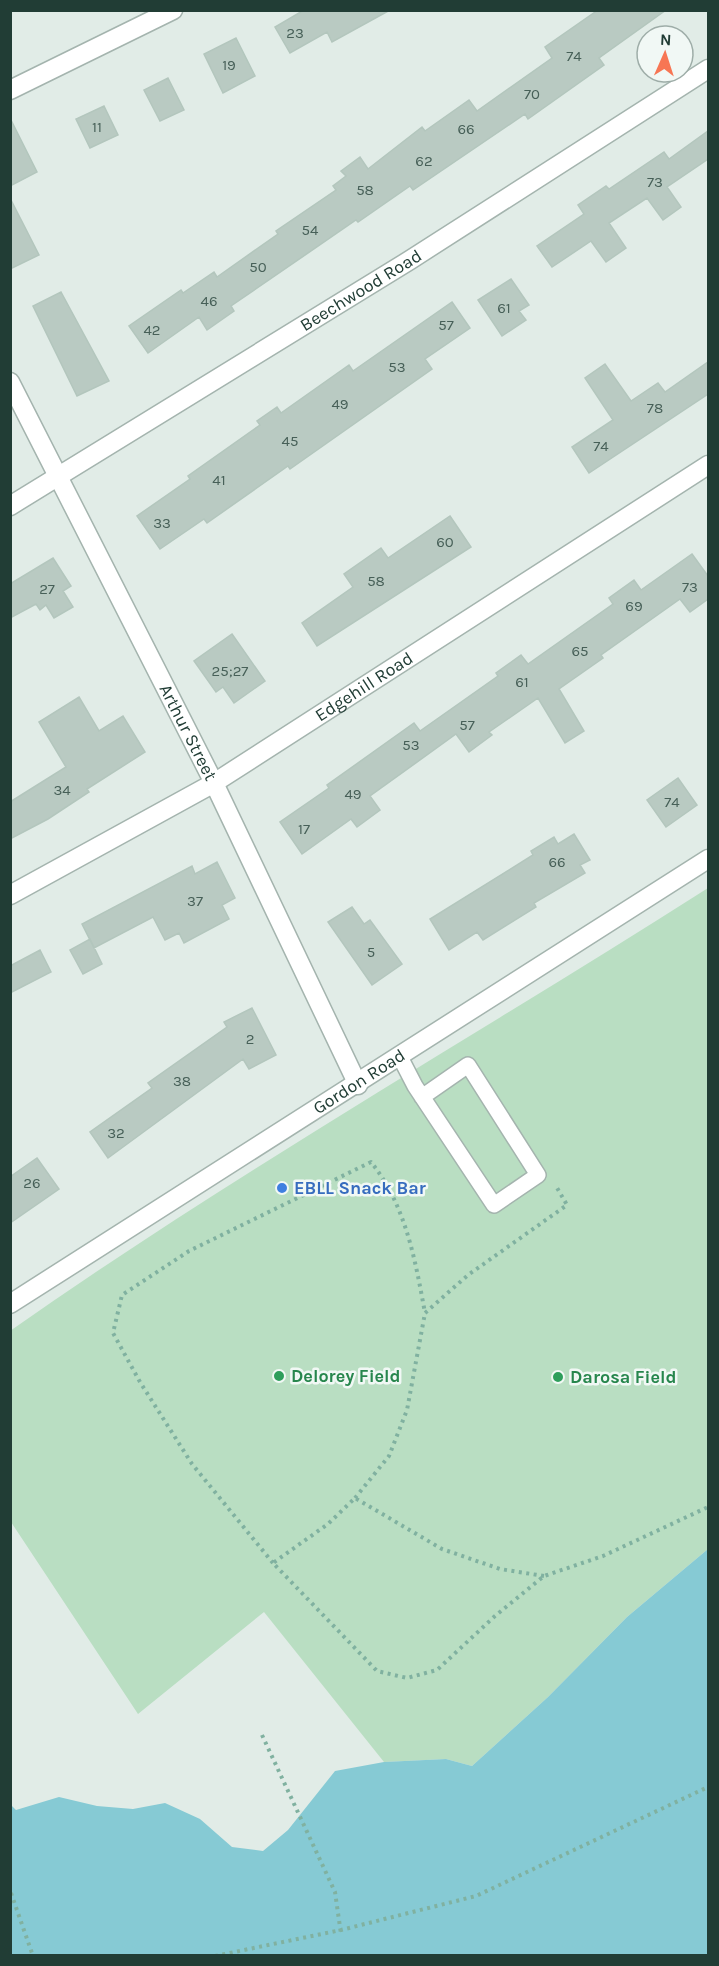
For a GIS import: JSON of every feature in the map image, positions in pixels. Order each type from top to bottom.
[{"type":"street","points":[[10,90],[173,10]]},
{"type":"street","name":"Beechwood Road","points":[[10,506],[410,260],[708,69]]},
{"type":"street","name":"Arthur Street","points":[[10,382],[214,783],[358,1085]]},
{"type":"street","name":"Edgehill Road","points":[[10,895],[214,783],[708,465]]},
{"type":"street","name":"Gordon Road","points":[[10,1304],[358,1085],[708,859]]},
{"type":"lane","points":[[400,1057],[423,1097],[494,1205],[538,1175],[468,1065],[423,1097]]},
{"type":"path","points":[[273,1563],[328,1524],[355,1498],[389,1456],[407,1410],[424,1313],[411,1240],[386,1180],[371,1162],[189,1251],[122,1295],[113,1333],[140,1382],[192,1464],[273,1563],[377,1671],[407,1678],[437,1670],[495,1616],[544,1576],[603,1556],[708,1507]]},
{"type":"path","points":[[424,1313],[468,1275],[567,1205],[555,1184],[538,1175]]},
{"type":"path","points":[[355,1498],[397,1520],[442,1549],[500,1569],[544,1576]]},
{"type":"path","points":[[262,1735],[335,1892],[341,1932]]},
{"type":"path","points":[[215,1956],[341,1932],[476,1896],[708,1787]]},
{"type":"path","points":[[11,1893],[33,1956]]},
{"type":"green space","points":[[708,888],[708,1549],[627,1617],[548,1697],[472,1766],[446,1759],[384,1762],[264,1612],[138,1714],[11,1522],[10,1331],[95,1272],[269,1160]]},
{"type":"water","points":[[708,1549],[708,1955],[11,1955],[11,1805],[16,1810],[59,1797],[97,1806],[133,1809],[165,1803],[200,1819],[232,1847],[263,1851],[288,1830],[335,1771],[384,1762],[446,1759],[472,1766],[548,1697],[627,1617]]},
{"type":"building","points":[[304,10],[390,10],[332,42],[327,32],[290,53],[275,27]]},
{"type":"building","points":[[598,10],[666,10],[646,24],[635,24],[635,32],[599,58],[604,65],[528,119],[525,114],[413,190],[410,186],[358,222],[356,220],[231,306],[234,311],[207,330],[199,317],[148,353],[129,326],[181,290],[183,293],[214,272],[217,277],[278,234],[276,231],[336,190],[333,186],[346,176],[341,171],[360,157],[368,169],[422,127],[425,131],[469,100],[477,111],[552,58],[545,47]]},
{"type":"building","points":[[236,38],[255,76],[223,93],[204,54]]},
{"type":"building","points":[[168,78],[184,110],[160,121],[144,90]]},
{"type":"building","points":[[104,106],[118,135],[90,148],[76,119]]},
{"type":"building","points":[[10,118],[37,172],[10,186]]},
{"type":"building","points":[[708,131],[708,159],[667,187],[681,207],[663,220],[647,198],[609,223],[626,248],[606,262],[591,241],[552,267],[537,246],[584,214],[578,205],[606,186],[609,189],[664,152],[669,159]]},
{"type":"building","points":[[10,198],[39,255],[10,269]]},
{"type":"building","points":[[511,279],[529,305],[519,311],[526,320],[502,336],[478,300]]},
{"type":"building","points":[[61,292],[109,381],[77,396],[33,306]]},
{"type":"building","points":[[452,302],[470,328],[425,359],[432,369],[290,469],[288,466],[207,523],[204,519],[160,549],[137,516],[190,479],[188,476],[260,425],[257,421],[277,407],[281,413],[349,365],[353,371]]},
{"type":"building","points":[[708,362],[708,394],[589,473],[572,447],[613,420],[585,378],[605,364],[631,401],[658,383],[665,392]]},
{"type":"building","points":[[450,516],[471,547],[317,646],[302,623],[353,587],[344,574],[381,548],[388,558]]},
{"type":"building","points":[[692,554],[708,576],[708,599],[690,612],[680,599],[601,655],[603,658],[559,689],[584,731],[565,743],[538,698],[489,732],[492,735],[469,752],[456,734],[370,796],[380,810],[357,827],[351,819],[302,854],[280,822],[329,788],[327,785],[414,723],[420,731],[498,676],[496,673],[521,655],[528,664],[613,604],[609,598],[634,580],[641,590]]},
{"type":"building","points":[[53,558],[71,586],[63,591],[73,607],[54,618],[46,605],[40,610],[36,604],[10,618],[10,584]]},
{"type":"building","points":[[232,634],[265,681],[234,703],[223,687],[216,692],[194,661]]},
{"type":"building","points":[[79,697],[99,731],[123,716],[145,752],[87,789],[89,792],[48,819],[10,839],[10,802],[66,767],[39,722]]},
{"type":"building","points":[[678,778],[697,805],[666,827],[647,800]]},
{"type":"building","points":[[574,834],[590,860],[580,865],[585,873],[534,903],[536,907],[483,940],[477,932],[449,950],[430,919],[533,855],[531,851],[554,837],[558,844]]},
{"type":"building","points":[[217,862],[235,898],[222,905],[229,919],[184,943],[179,933],[165,940],[153,917],[94,948],[82,924],[192,866],[195,874]]},
{"type":"building","points":[[352,907],[364,924],[370,920],[402,964],[372,985],[328,922]]},
{"type":"building","points":[[90,939],[102,964],[83,974],[70,950]]},
{"type":"building","points":[[40,950],[51,972],[10,993],[10,966]]},
{"type":"building","points":[[252,1008],[276,1055],[249,1069],[243,1059],[108,1158],[90,1132],[152,1088],[148,1083],[227,1027],[224,1022]]},
{"type":"building","points":[[37,1158],[59,1189],[10,1223],[10,1177]]},
{"type":"place","name":"EBLL Snack Bar","points":[[282,1188]]},
{"type":"place","name":"Delorey Field","points":[[279,1376]]},
{"type":"place","name":"Darosa Field","points":[[558,1377]]}]
